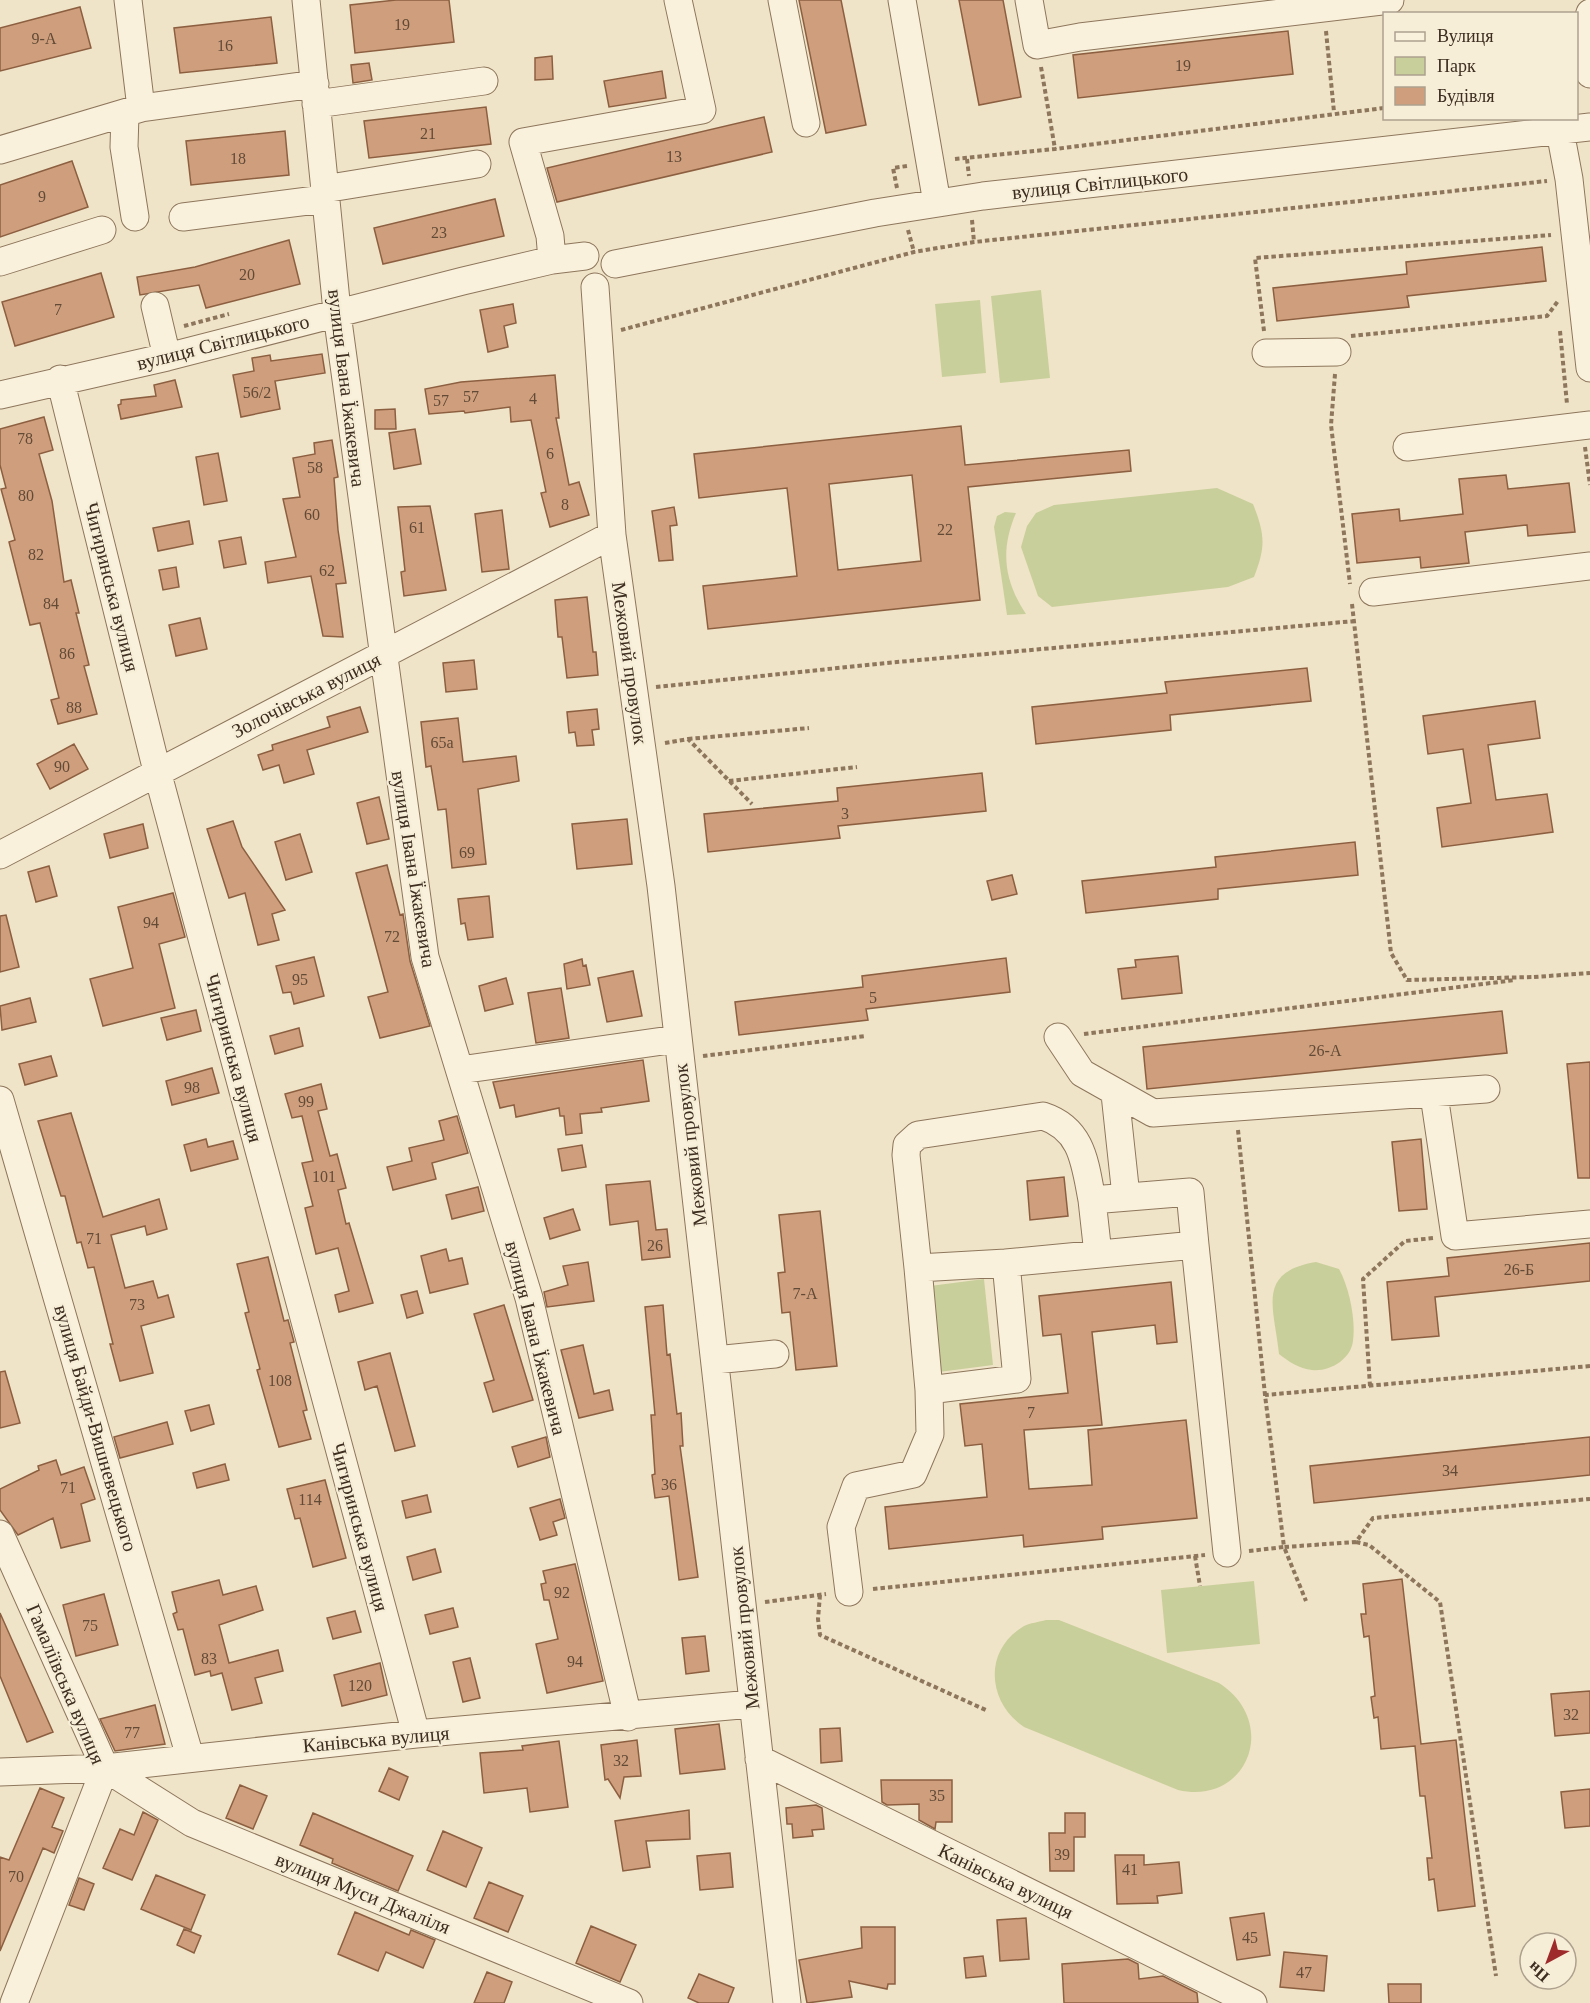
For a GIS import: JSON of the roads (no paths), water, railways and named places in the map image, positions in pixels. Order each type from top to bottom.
[{"type":"street","points":[[128,0],[133,111],[124,147],[135,217]]},
{"type":"street","name":"вулиця Івана Їжакевича","points":[[306,0],[337,314],[425,957],[529,1298],[628,1717]]},
{"type":"street","points":[[552,260],[550,236],[523,142],[702,110],[678,0]]},
{"type":"street","points":[[782,0],[806,123]]},
{"type":"street","points":[[902,0],[937,203]]},
{"type":"street","points":[[1029,0],[1037,45],[1254,8],[1323,7],[1390,0]]},
{"type":"street","points":[[1590,13],[1586,25],[1590,74]]},
{"type":"street","points":[[0,150],[133,111],[484,81]]},
{"type":"street","name":"вулиця Світлицького","points":[[615,264],[937,203],[1590,127]]},
{"type":"street","points":[[1560,130],[1569,179],[1590,368]]},
{"type":"street","points":[[183,217],[324,194],[477,164]]},
{"type":"street","points":[[0,262],[102,230]]},
{"type":"street","points":[[602,252],[607,254],[615,264],[616,270],[611,281],[595,287],[585,283],[579,272],[585,256],[602,252]]},
{"type":"street","name":"вулиця Світлицького","points":[[0,395],[60,379],[167,357],[552,260],[585,256]]},
{"type":"street","name":"Межовий провулок","points":[[595,287],[612,535],[685,1048],[715,1360],[787,2003]]},
{"type":"street","points":[[155,306],[167,357]]},
{"type":"street","points":[[1266,353],[1338,345]]},
{"type":"street","name":"Чигиринська вулиця","points":[[60,379],[158,771],[416,1734]]},
{"type":"street","points":[[1407,447],[1587,431]]},
{"type":"street","name":"Золочівська вулиця","points":[[0,855],[612,535]]},
{"type":"street","points":[[1359,595],[1590,566]]},
{"type":"street","points":[[1058,1037],[1082,1073],[1115,1094],[1153,1113],[1434,1095],[1486,1089]]},
{"type":"street","points":[[460,1070],[685,1048]]},
{"type":"street","points":[[1115,1094],[1126,1197]]},
{"type":"street","points":[[1434,1095],[1455,1236],[1590,1224]]},
{"type":"street","name":"вулиця Байди-Вишневецького","points":[[0,1100],[10,1167],[190,1757]]},
{"type":"street","points":[[849,1592],[841,1527],[856,1486],[913,1474],[930,1434],[929,1390],[906,1155],[908,1145],[918,1135],[1043,1116],[1056,1120],[1070,1130],[1078,1142],[1092,1200],[1098,1254]]},
{"type":"street","points":[[1092,1200],[1190,1192],[1227,1553]]},
{"type":"street","points":[[918,1268],[1006,1263],[1196,1245]]},
{"type":"street","points":[[929,1390],[1017,1379],[1006,1263]]},
{"type":"street","points":[[715,1360],[775,1354]]},
{"type":"street","name":"Гамаліївська вулиця","points":[[0,1534],[105,1768],[23,2000]]},
{"type":"street","name":"Канівська вулиця","points":[[0,1772],[105,1768],[416,1734],[628,1717],[752,1704]]},
{"type":"street","name":"Канівська вулиця","points":[[759,1759],[1253,2003]]},
{"type":"street","name":"вулиця Муси Джаліля","points":[[105,1768],[192,1822],[629,2003]]}]
